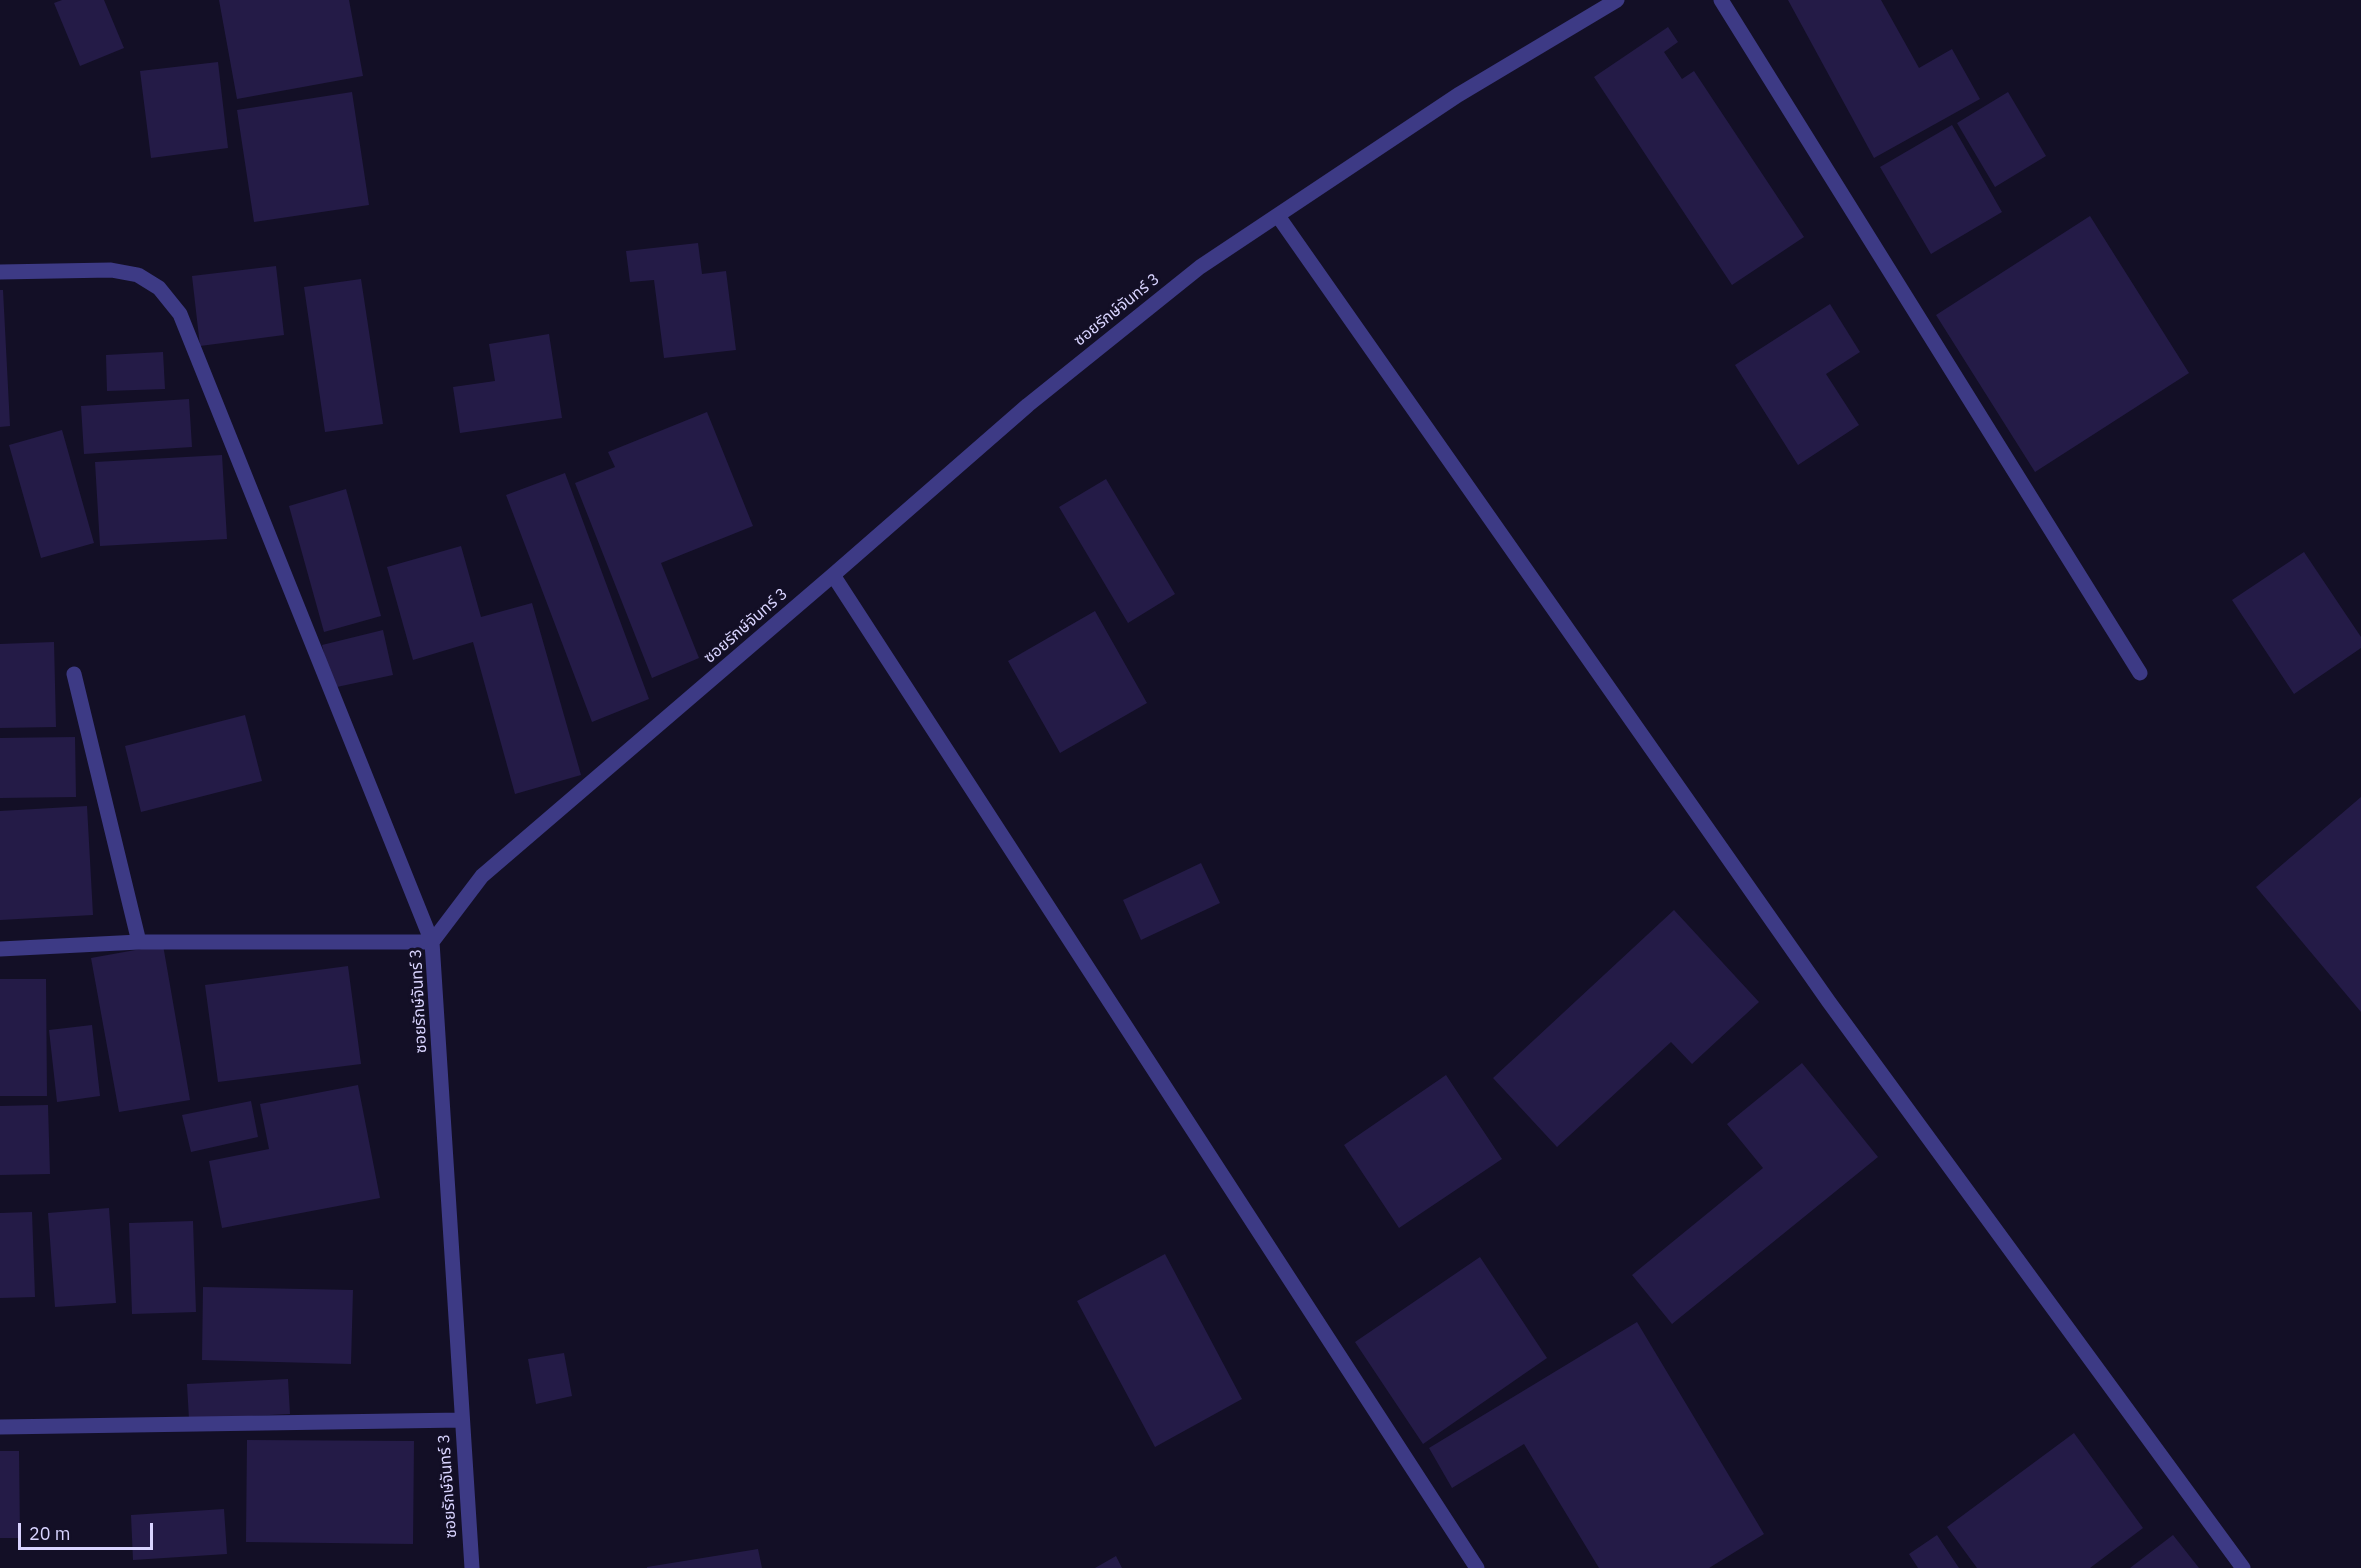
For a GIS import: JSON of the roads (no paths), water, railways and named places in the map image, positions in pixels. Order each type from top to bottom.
[{"type":"street","name":"ซอยรักษ์จันทร์ 3","points":[[472,1568],[432,942],[482,876],[1055,383],[1200,267],[1458,95],[1617,0]]},
{"type":"street","points":[[1721,0],[2140,673]]},
{"type":"street","points":[[1278,216],[1822,993],[2243,1568]]},
{"type":"street","points":[[0,272],[111,270],[138,275],[159,288],[180,314],[432,942],[139,942],[0,949]]},
{"type":"street","points":[[833,575],[1477,1568]]},
{"type":"street","points":[[74,674],[139,942]]},
{"type":"street","points":[[0,1427],[462,1420]]}]
